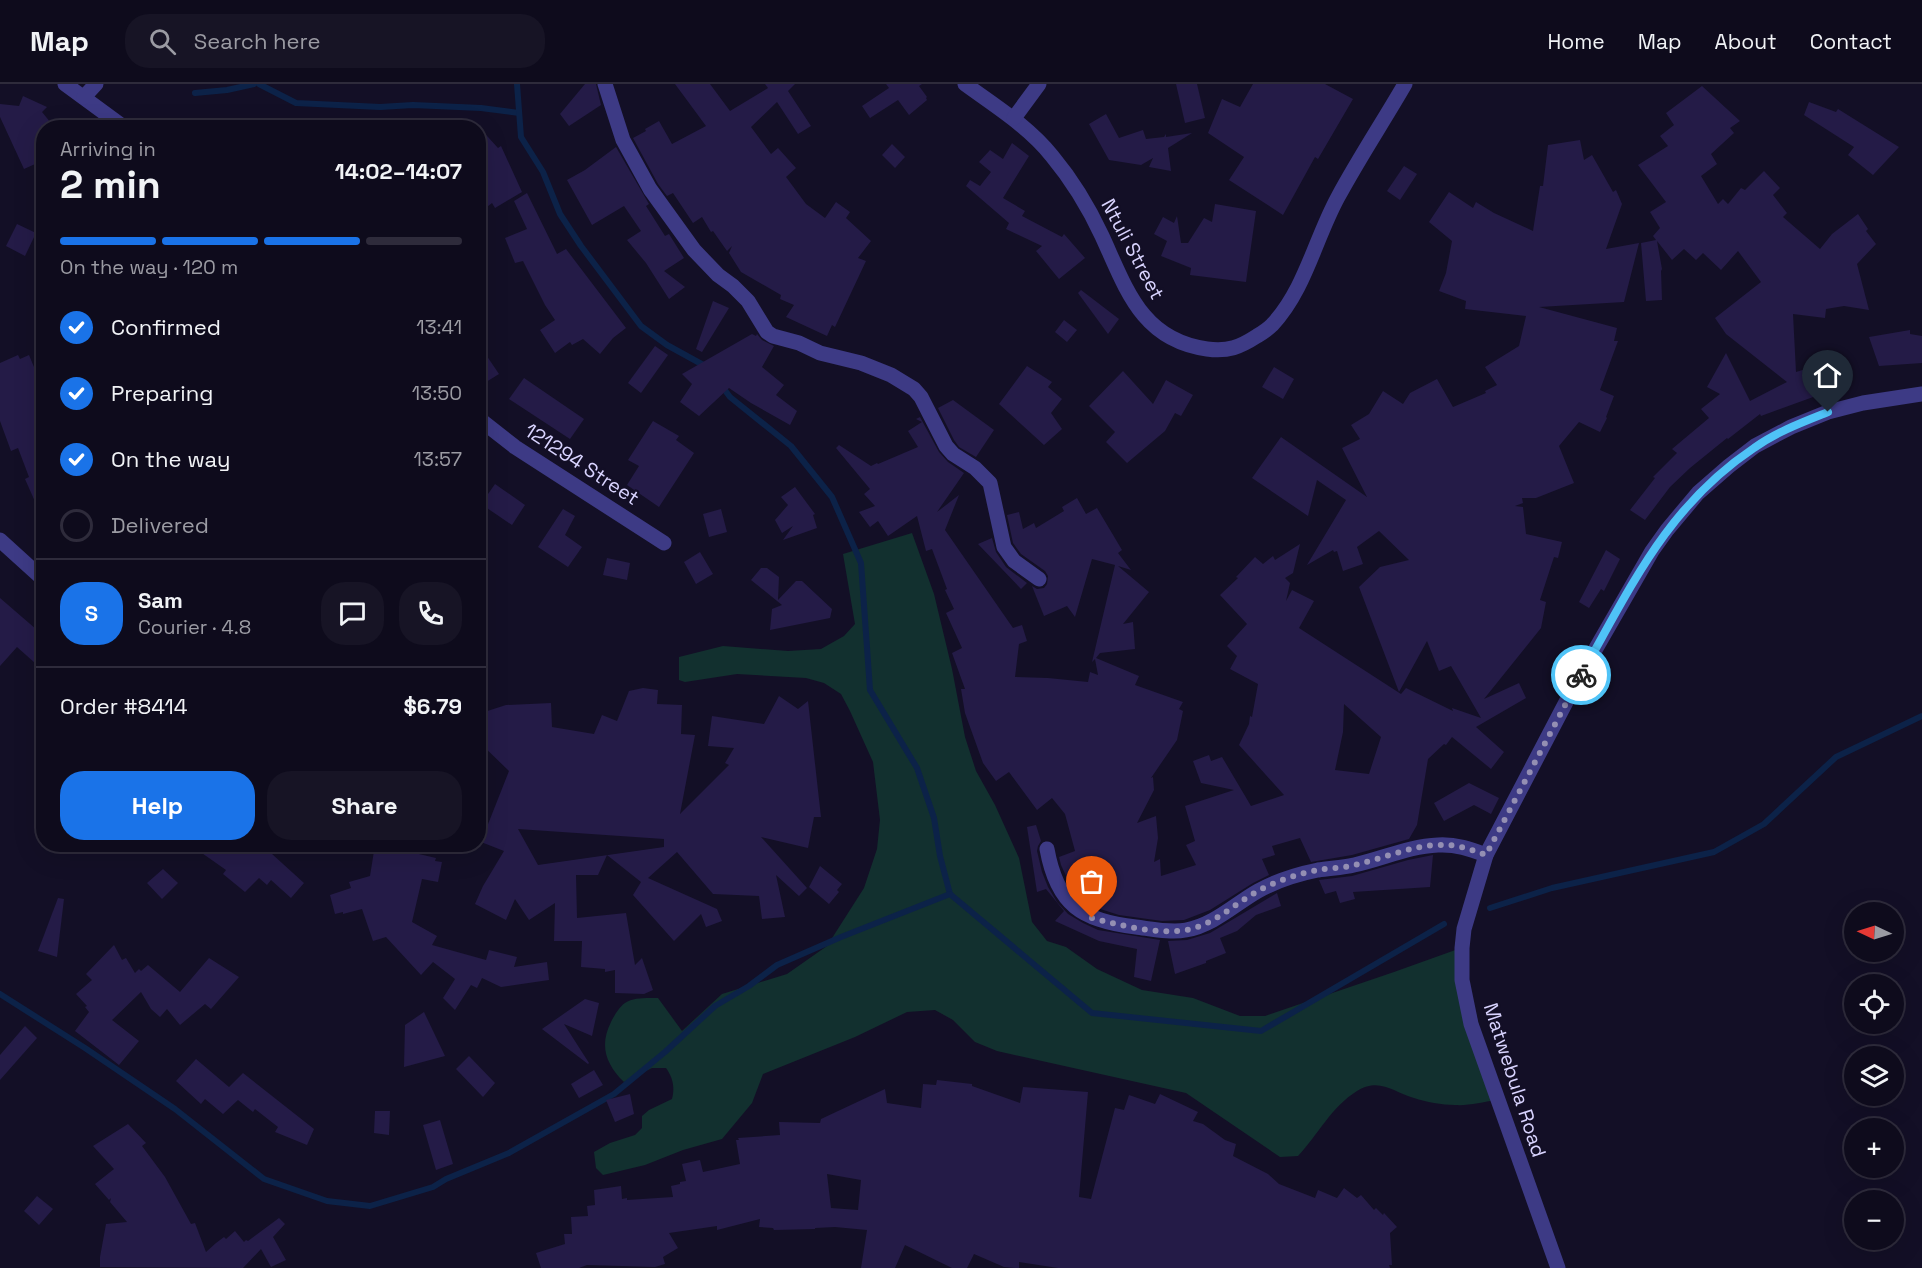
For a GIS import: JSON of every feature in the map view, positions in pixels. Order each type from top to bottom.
[{"type":"street","points":[[65,84],[114,120]]},
{"type":"street","points":[[84,97],[96,84]]},
{"type":"street","points":[[605,84],[623,140],[650,189],[694,250],[748,302],[767,332],[773,336],[861,363],[891,375],[914,389],[921,397],[946,446],[953,454],[975,468],[990,483],[1004,547],[1014,561],[1039,579]]},
{"type":"street","name":"Ntuli Street","points":[[965,84],[1014,118],[1051,154],[1074,185],[1102,235],[1122,283],[1138,309],[1154,327],[1195,348],[1219,351],[1231,350],[1244,345],[1271,327],[1282,313],[1299,284],[1337,198],[1406,84]]},
{"type":"street","points":[[1014,118],[1039,84]]},
{"type":"street","name":"Matwebula Road","points":[[1558,1268],[1471,1024],[1462,980],[1464,929],[1486,855],[1576,683],[1652,551],[1698,493],[1755,446],[1791,427],[1828,412],[1863,403],[1922,394]]},
{"type":"street","name":"121294 Street","points":[[486,424],[515,447],[664,543]]},
{"type":"street","points":[[0,540],[36,573]]},
{"type":"street","points":[[1047,849],[1050,867],[1057,883],[1069,902],[1080,912],[1092,918],[1119,925],[1157,930],[1185,930],[1199,927],[1217,918],[1257,891],[1281,880],[1316,871],[1353,866],[1393,854],[1437,845],[1464,846],[1486,855]]},
{"type":"green space","points":[[912,533],[934,594],[965,737],[976,771],[995,805],[1019,858],[1032,922],[1047,941],[1066,947],[1097,969],[1142,990],[1193,998],[1240,1016],[1265,1016],[1461,948],[1496,1100],[1465,1105],[1434,1103],[1380,1085],[1365,1087],[1348,1098],[1332,1113],[1298,1156],[1280,1157],[1186,1093],[997,1051],[975,1042],[953,1020],[935,1010],[907,1012],[855,1037],[763,1074],[752,1103],[722,1139],[683,1150],[645,1165],[603,1175],[596,1168],[594,1152],[610,1143],[635,1135],[642,1128],[642,1116],[672,1099],[673,1095],[673,1083],[666,1068],[652,1068],[624,1082],[618,1075],[609,1061],[605,1047],[607,1031],[615,1014],[625,1003],[632,1000],[658,998],[682,1031],[722,994],[787,974],[827,946],[864,888],[877,849],[880,820],[873,762],[841,694],[824,683],[806,678],[737,674],[685,682],[679,680],[679,657],[723,646],[788,651],[821,649],[844,636],[855,624],[843,554]]},
{"type":"building","points":[[585,84],[596,84],[601,105],[569,126],[560,114]]},
{"type":"building","points":[[675,84],[710,84],[730,111],[768,88],[765,84],[795,84],[788,91],[811,126],[798,134],[777,102],[751,127],[771,154],[778,148],[796,168],[786,177],[806,204],[825,218],[836,202],[850,212],[846,218],[871,241],[858,258],[866,261],[835,327],[832,325],[827,336],[786,317],[794,305],[780,299],[781,295],[741,272],[729,253],[732,246],[727,251],[702,217],[693,223],[673,193],[667,196],[658,184],[633,138],[659,121],[672,144],[706,126]]},
{"type":"building","points":[[886,84],[922,84],[919,86],[927,100],[909,115],[898,100],[870,118],[862,106],[889,88]]},
{"type":"building","points":[[1176,84],[1197,84],[1205,118],[1185,123]]},
{"type":"building","points":[[1253,84],[1325,84],[1353,99],[1318,159],[1315,157],[1283,215],[1229,180],[1244,157],[1208,133],[1222,99],[1240,107]]},
{"type":"building","points":[[1702,86],[1740,121],[1730,128],[1734,133],[1711,154],[1717,164],[1701,176],[1718,204],[1723,199],[1728,204],[1741,188],[1745,190],[1764,171],[1780,188],[1773,195],[1787,213],[1783,217],[1820,249],[1832,234],[1858,214],[1868,229],[1866,231],[1876,244],[1857,264],[1869,310],[1844,306],[1826,309],[1825,318],[1793,314],[1796,372],[1819,365],[1827,392],[1761,416],[1760,414],[1690,468],[1670,487],[1645,520],[1630,510],[1655,478],[1653,477],[1677,453],[1672,449],[1709,418],[1701,409],[1720,394],[1707,387],[1726,353],[1750,401],[1787,382],[1726,334],[1715,318],[1761,282],[1738,251],[1721,270],[1703,253],[1696,260],[1684,249],[1672,260],[1657,241],[1662,269],[1662,300],[1646,301],[1641,243],[1656,240],[1653,236],[1660,228],[1650,212],[1666,202],[1638,165],[1668,146],[1660,136],[1674,125],[1666,113]]},
{"type":"building","points":[[23,96],[47,107],[42,112],[48,120],[36,120],[36,164],[24,169],[0,117],[0,104],[19,106]]},
{"type":"building","points":[[1809,102],[1836,112],[1838,109],[1899,147],[1873,175],[1848,155],[1854,147],[1804,115]]},
{"type":"building","points":[[1106,114],[1119,138],[1143,130],[1146,139],[1164,137],[1166,134],[1166,137],[1192,133],[1168,148],[1171,171],[1149,167],[1153,158],[1141,165],[1109,160],[1089,124]]},
{"type":"building","points":[[486,135],[498,148],[501,146],[522,192],[495,208],[492,203],[486,208]]},
{"type":"building","points":[[1580,140],[1584,160],[1592,155],[1613,192],[1616,190],[1622,204],[1606,249],[1639,243],[1624,302],[1539,307],[1617,328],[1614,341],[1618,341],[1600,390],[1614,396],[1600,432],[1579,422],[1559,446],[1574,483],[1536,498],[1522,498],[1523,503],[1515,506],[1523,507],[1526,534],[1562,542],[1558,558],[1554,557],[1540,600],[1546,602],[1541,628],[1484,699],[1519,683],[1526,698],[1476,727],[1504,752],[1491,769],[1452,737],[1446,745],[1444,744],[1428,759],[1417,825],[1409,839],[1352,855],[1311,862],[1300,838],[1272,846],[1275,855],[1262,859],[1269,875],[1210,910],[1184,920],[1162,921],[1119,915],[1091,906],[1073,891],[1061,865],[1059,857],[1075,851],[1065,814],[1052,798],[1037,810],[1009,772],[996,781],[983,763],[965,713],[961,689],[965,689],[952,653],[962,648],[946,613],[954,609],[945,590],[947,589],[932,549],[926,551],[917,516],[888,536],[878,521],[870,527],[859,512],[875,506],[864,494],[870,489],[836,448],[839,445],[871,466],[878,464],[918,447],[908,431],[922,422],[916,419],[920,417],[939,452],[948,462],[964,473],[937,512],[959,495],[945,530],[1013,628],[1022,625],[1027,641],[1019,644],[1015,677],[1088,682],[1090,672],[1098,675],[1095,659],[1092,662],[1115,565],[1092,559],[1075,617],[1067,606],[1044,616],[1032,586],[1037,589],[1044,588],[1048,576],[1045,571],[1021,554],[1013,543],[1007,515],[1019,512],[1023,529],[1034,523],[1036,528],[1064,511],[1062,507],[1077,498],[1086,514],[1097,508],[1122,550],[1118,553],[1131,570],[1118,566],[1149,592],[1123,624],[1133,622],[1135,649],[1100,653],[1096,658],[1139,676],[1135,685],[1183,702],[1179,709],[1183,711],[1177,740],[1151,778],[1153,777],[1154,790],[1137,823],[1156,816],[1158,838],[1154,862],[1160,859],[1161,876],[1196,865],[1186,845],[1195,841],[1185,806],[1234,790],[1201,783],[1193,761],[1209,755],[1211,761],[1222,757],[1251,806],[1284,795],[1239,745],[1249,724],[1250,716],[1252,717],[1258,684],[1230,669],[1237,656],[1227,646],[1247,624],[1220,595],[1255,557],[1263,564],[1273,556],[1275,560],[1300,544],[1293,573],[1285,578],[1290,583],[1286,601],[1292,590],[1314,601],[1299,628],[1401,694],[1406,688],[1453,711],[1452,708],[1481,718],[1451,666],[1439,671],[1427,641],[1399,692],[1359,587],[1380,567],[1409,560],[1379,531],[1357,547],[1363,564],[1343,571],[1337,551],[1333,550],[1307,565],[1346,500],[1317,480],[1308,516],[1252,478],[1281,437],[1367,497],[1342,448],[1360,439],[1351,425],[1369,414],[1383,391],[1403,404],[1410,393],[1437,379],[1453,407],[1486,393],[1485,391],[1497,385],[1485,367],[1519,346],[1526,316],[1465,309],[1466,301],[1439,291],[1446,273],[1452,241],[1429,222],[1449,192],[1473,208],[1476,202],[1533,231],[1540,186],[1543,186],[1548,145]],"holes":[[[1344,704],[1381,737],[1369,774],[1335,770],[1343,732]]]},
{"type":"building","points":[[1012,143],[1029,156],[1003,198],[1025,211],[1022,216],[1062,237],[1064,234],[1085,258],[1059,279],[1036,251],[1042,246],[1006,229],[1009,223],[966,186],[970,180],[980,186],[991,172],[979,162],[990,150],[1003,159]]},
{"type":"building","points":[[892,144],[905,157],[895,168],[882,155]]},
{"type":"building","points":[[616,147],[649,204],[646,206],[665,236],[669,234],[684,258],[664,271],[685,287],[669,299],[646,263],[627,240],[641,231],[624,206],[592,225],[567,180]]},
{"type":"building","points":[[1404,166],[1417,174],[1400,200],[1387,191]]},
{"type":"building","points":[[527,193],[557,254],[566,249],[626,328],[613,338],[600,354],[583,339],[572,345],[570,342],[555,353],[540,330],[555,320],[523,261],[515,263],[505,238],[527,229],[514,201]]},
{"type":"building","points":[[1215,204],[1256,211],[1246,282],[1190,275],[1191,268],[1161,256],[1167,241],[1154,234],[1163,217],[1174,223],[1177,216],[1181,243],[1188,243],[1204,218],[1212,222]]},
{"type":"building","points":[[17,224],[36,233],[25,256],[6,246]]},
{"type":"building","points":[[1081,290],[1119,319],[1108,334],[1078,293]]},
{"type":"building","points":[[713,301],[729,308],[702,352],[696,349]]},
{"type":"building","points":[[1064,320],[1077,330],[1067,342],[1055,332]]},
{"type":"building","points":[[1910,330],[1910,334],[1922,336],[1922,363],[1879,366],[1869,337]]},
{"type":"building","points":[[752,334],[756,336],[757,334],[762,340],[774,346],[762,367],[784,385],[776,395],[797,411],[790,425],[729,388],[699,416],[680,402],[692,384],[682,374]]},
{"type":"building","points":[[655,346],[668,355],[641,393],[628,383]]},
{"type":"building","points":[[18,355],[20,359],[29,355],[36,372],[36,504],[25,479],[29,477],[18,448],[11,451],[0,421],[0,363]]},
{"type":"building","points":[[486,355],[499,374],[486,382]]},
{"type":"building","points":[[1027,366],[1052,382],[1048,387],[1062,399],[1051,413],[1062,429],[1044,445],[999,404]]},
{"type":"building","points":[[1274,367],[1294,379],[1283,399],[1262,387]]},
{"type":"building","points":[[1123,371],[1153,404],[1166,380],[1193,395],[1181,416],[1175,413],[1165,431],[1127,463],[1106,442],[1115,432],[1089,406]]},
{"type":"building","points":[[524,378],[584,419],[570,439],[509,399]]},
{"type":"building","points":[[953,400],[994,430],[976,457],[959,447],[938,408]]},
{"type":"building","points":[[653,421],[679,436],[676,440],[694,453],[659,507],[627,485],[639,466],[628,460]]},
{"type":"building","points":[[495,484],[525,505],[512,525],[486,507],[486,497]]},
{"type":"building","points":[[795,487],[815,514],[813,515],[817,528],[783,540],[793,526],[782,533],[775,520],[788,505],[781,497]]},
{"type":"building","points":[[563,509],[575,516],[565,535],[582,547],[568,567],[538,547]]},
{"type":"building","points":[[721,509],[727,532],[709,537],[703,514]]},
{"type":"building","points":[[992,538],[996,552],[1006,567],[1027,583],[1021,589],[978,544]]},
{"type":"building","points":[[1606,550],[1620,559],[1604,591],[1601,589],[1589,608],[1579,602]]},
{"type":"building","points":[[700,552],[713,574],[696,584],[684,562]]},
{"type":"building","points":[[607,558],[630,563],[627,580],[603,575]]},
{"type":"building","points":[[761,568],[767,568],[779,577],[778,600],[796,581],[802,581],[832,609],[830,618],[770,630],[772,609],[782,605],[751,580]]},
{"type":"building","points":[[0,598],[36,629],[36,664],[17,647],[0,666]]},
{"type":"building","points":[[643,688],[658,690],[657,704],[682,705],[681,734],[695,735],[680,814],[729,765],[725,763],[734,748],[708,746],[712,716],[764,724],[779,696],[798,709],[808,701],[821,817],[814,817],[808,848],[761,837],[807,888],[799,896],[776,875],[785,917],[762,919],[759,896],[713,894],[677,852],[648,878],[717,909],[722,921],[706,927],[701,914],[674,941],[633,895],[641,882],[607,855],[598,875],[576,875],[577,918],[626,913],[635,965],[642,958],[653,990],[644,994],[615,993],[615,970],[605,972],[605,969],[581,967],[582,941],[554,941],[555,903],[529,920],[515,899],[506,920],[475,904],[504,851],[486,844],[486,829],[509,771],[486,749],[486,711],[506,705],[551,703],[552,727],[594,734],[602,715],[617,721],[629,691]],"holes":[[[518,829],[664,839],[664,847],[538,865]]]},
{"type":"building","points":[[1469,783],[1499,798],[1491,814],[1474,805],[1444,821],[1434,803]]},
{"type":"building","points":[[1036,825],[1041,841],[1037,851],[1042,872],[1057,902],[1068,914],[1098,930],[1160,940],[1151,981],[1134,977],[1137,949],[1099,941],[1055,921],[1064,911],[1046,889],[1037,892],[1027,827]]},
{"type":"building","points":[[200,852],[270,852],[304,883],[291,898],[271,880],[267,885],[259,878],[245,892],[223,874],[226,870]]},
{"type":"building","points":[[374,852],[410,852],[436,858],[435,861],[442,862],[438,882],[422,879],[412,922],[437,936],[432,945],[486,960],[489,950],[517,957],[514,967],[547,962],[549,980],[501,987],[482,978],[477,988],[471,985],[455,1010],[443,998],[455,979],[433,962],[421,975],[386,937],[373,941],[362,909],[335,914],[330,895],[351,888],[349,882],[370,876]]},
{"type":"building","points":[[1433,855],[1430,887],[1353,892],[1355,899],[1340,903],[1336,891],[1325,894],[1319,880],[1352,876]]},
{"type":"building","points":[[820,866],[842,884],[837,890],[839,892],[829,904],[809,887]]},
{"type":"building","points":[[163,869],[178,883],[162,899],[147,883]]},
{"type":"building","points":[[1277,893],[1281,906],[1256,915],[1237,931],[1220,938],[1226,953],[1175,974],[1168,941],[1187,940],[1210,933]]},
{"type":"building","points":[[58,898],[64,899],[57,957],[38,951]]},
{"type":"building","points":[[114,945],[122,960],[126,958],[135,973],[148,965],[180,992],[209,958],[239,977],[211,1009],[205,1004],[180,1025],[167,1009],[160,1017],[151,1009],[141,992],[112,1020],[139,1041],[119,1065],[75,1031],[89,1012],[85,1007],[87,1006],[76,994],[92,980],[86,974]]},
{"type":"building","points":[[585,999],[599,1003],[592,1036],[564,1024],[588,1064],[542,1029]]},
{"type":"building","points":[[424,1012],[445,1056],[404,1067],[405,1025]]},
{"type":"building","points":[[25,1026],[37,1038],[0,1080],[0,1055]]},
{"type":"building","points":[[469,1056],[495,1083],[483,1097],[456,1069]]},
{"type":"building","points":[[196,1059],[229,1087],[243,1073],[314,1129],[307,1145],[275,1132],[278,1127],[255,1109],[253,1112],[238,1100],[223,1114],[205,1099],[201,1104],[176,1081]]},
{"type":"building","points":[[594,1070],[603,1085],[579,1098],[571,1084]]},
{"type":"building","points":[[937,1080],[972,1084],[972,1086],[1020,1103],[1023,1087],[1088,1092],[1079,1197],[1091,1199],[1115,1108],[1124,1110],[1129,1095],[1155,1104],[1160,1094],[1198,1112],[1193,1121],[1203,1124],[1225,1140],[1236,1144],[1233,1156],[1268,1174],[1279,1184],[1315,1198],[1318,1190],[1337,1198],[1344,1188],[1357,1198],[1361,1195],[1374,1210],[1376,1208],[1383,1215],[1384,1213],[1397,1227],[1390,1233],[1392,1265],[1389,1265],[1390,1268],[1058,1268],[1019,1262],[1019,1268],[1015,1268],[1004,1267],[974,1254],[967,1268],[952,1268],[905,1245],[895,1268],[861,1268],[867,1230],[835,1227],[774,1230],[759,1227],[760,1219],[717,1230],[717,1226],[669,1233],[678,1248],[663,1257],[665,1264],[655,1267],[587,1265],[579,1268],[541,1268],[536,1253],[565,1244],[564,1234],[572,1234],[571,1217],[588,1216],[587,1206],[595,1205],[594,1190],[621,1186],[622,1199],[627,1198],[627,1200],[673,1197],[671,1186],[686,1181],[682,1164],[700,1160],[703,1172],[740,1164],[736,1140],[739,1140],[738,1138],[780,1135],[779,1122],[820,1123],[821,1119],[885,1089],[887,1103],[921,1108],[923,1084],[936,1085]],"holes":[[[827,1174],[861,1180],[858,1210],[831,1208]]]},
{"type":"building","points":[[630,1094],[634,1114],[615,1122],[606,1100]]},
{"type":"building","points":[[375,1111],[390,1111],[389,1135],[374,1133]]},
{"type":"building","points":[[440,1120],[453,1164],[436,1170],[423,1125]]},
{"type":"building","points":[[128,1124],[146,1143],[142,1146],[165,1177],[191,1224],[195,1223],[206,1252],[235,1231],[244,1242],[248,1241],[279,1218],[285,1224],[273,1237],[286,1260],[271,1267],[261,1249],[243,1268],[100,1267],[106,1224],[127,1222],[110,1202],[111,1198],[109,1200],[95,1184],[114,1169],[93,1146]]},
{"type":"building","points":[[37,1196],[53,1209],[39,1225],[24,1211]]},
{"type":"waterway","points":[[195,93],[227,90],[254,84]]},
{"type":"waterway","points":[[259,84],[296,103],[481,108],[519,113]]},
{"type":"waterway","points":[[517,84],[521,137],[543,172],[560,214],[581,246],[641,326],[667,345],[707,367]]},
{"type":"waterway","points":[[721,385],[730,397],[791,446],[832,497],[861,563],[870,690],[917,768],[934,818],[940,856],[950,894]]},
{"type":"waterway","points":[[1490,908],[1552,888],[1714,852],[1764,824],[1836,757],[1922,716]]},
{"type":"waterway","points":[[0,994],[175,1109],[264,1179],[327,1201],[370,1206],[433,1187],[446,1179],[509,1153],[614,1094],[665,1052],[715,1006],[749,986],[777,965],[950,894],[1092,1013],[1261,1031],[1444,924]]},
{"type":"way so far","points":[[1092,918],[1119,925],[1157,930],[1185,930],[1199,927],[1217,918],[1257,891],[1281,880],[1316,871],[1353,866],[1393,854],[1437,845],[1464,846],[1486,855],[1581,675]]},
{"type":"route","points":[[1581,675],[1652,551],[1698,493],[1755,446],[1791,427],[1828,412]]}]
